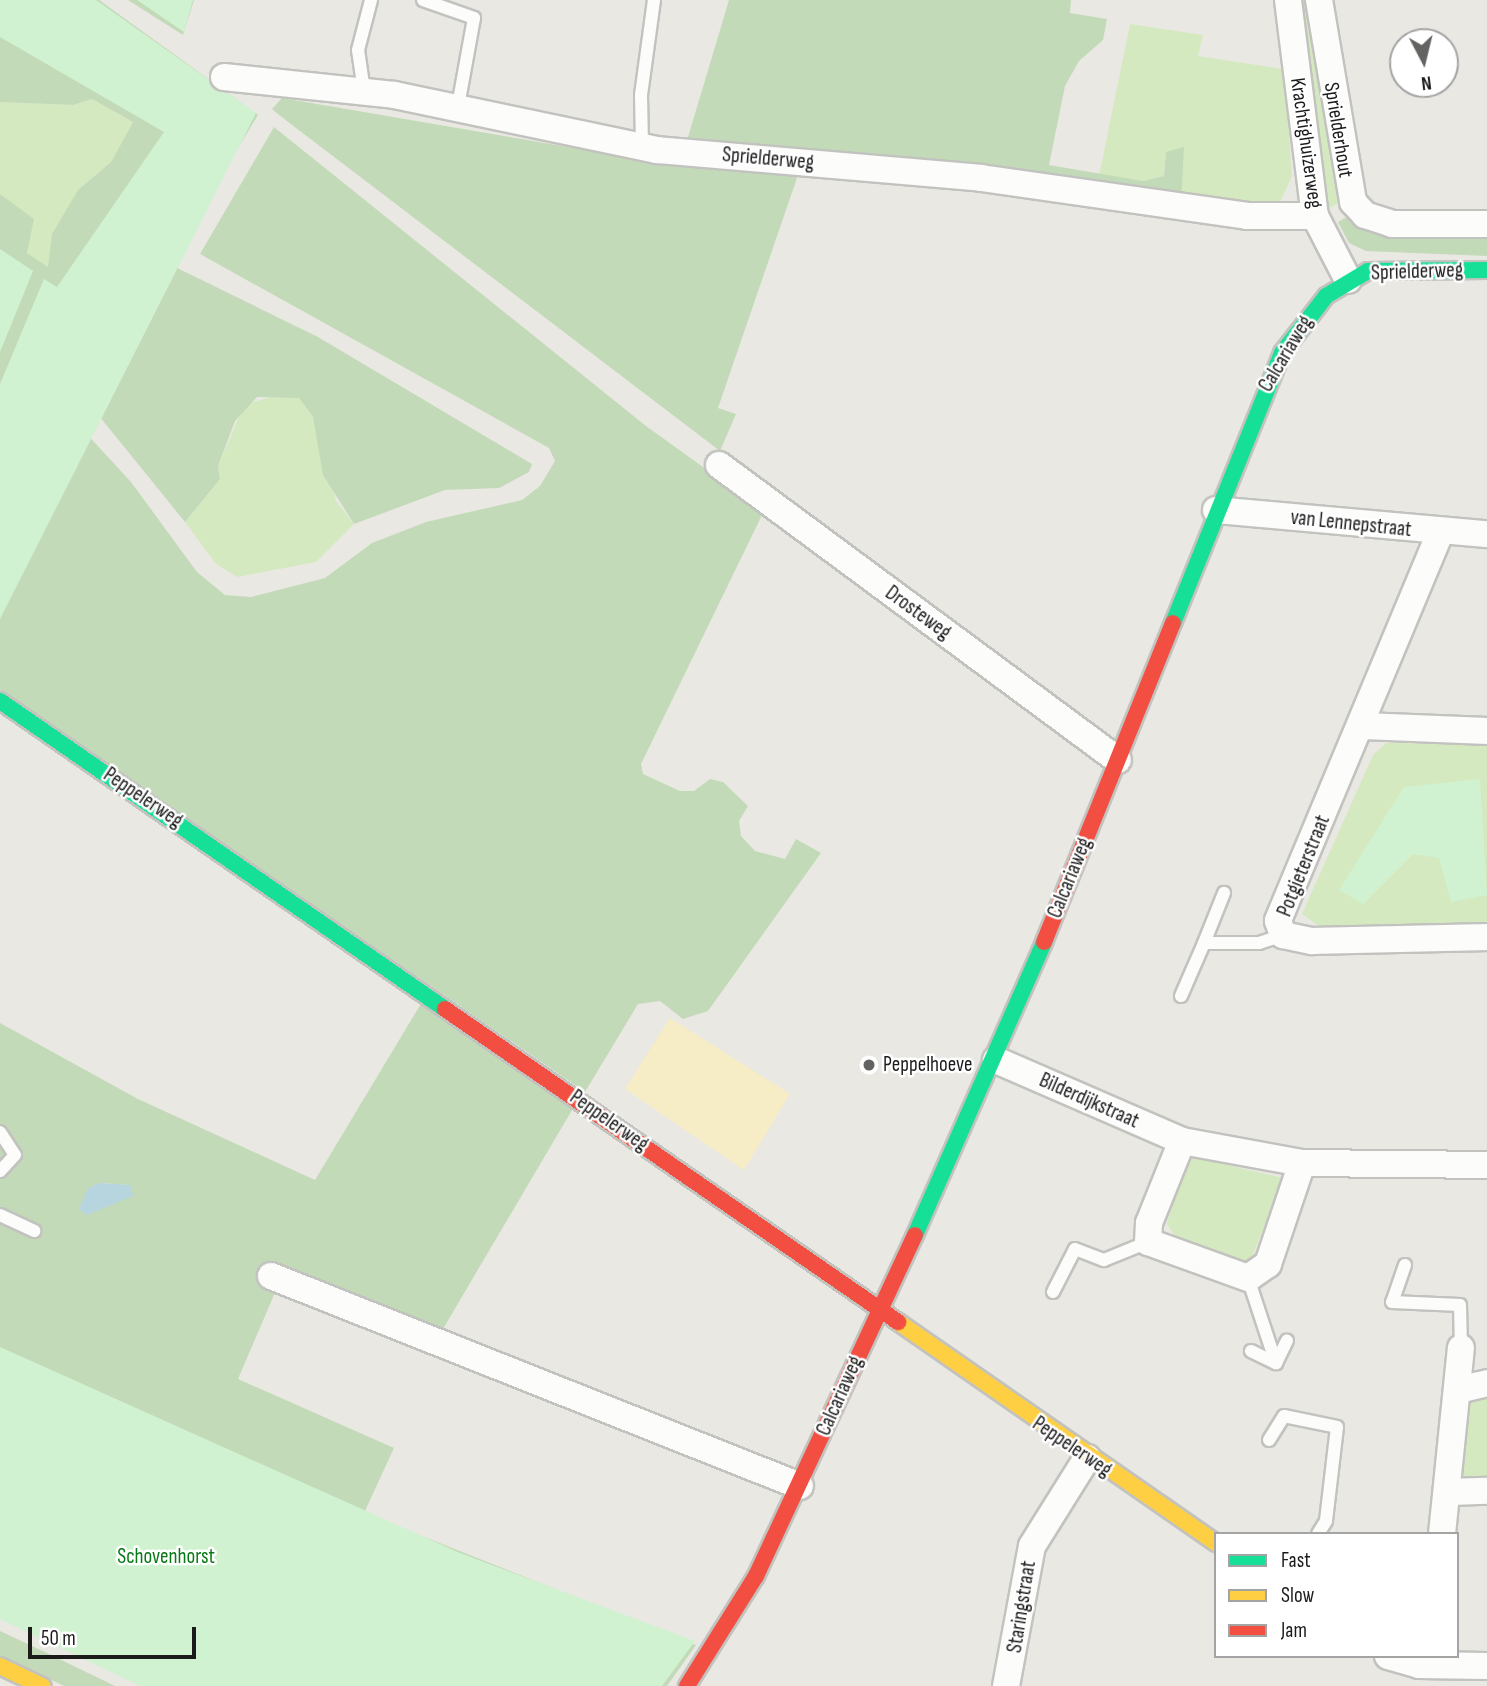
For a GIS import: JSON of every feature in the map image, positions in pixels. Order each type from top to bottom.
[{"type":"street","name":"Krachtighuizerweg","points":[[1288,0],[1315,216],[1348,280]]},
{"type":"street","name":"Sprielderhout","points":[[1319,0],[1353,202],[1365,215],[1392,225],[1487,224]]},
{"type":"street","name":"Sprielderweg","points":[[224,77],[364,91],[458,106],[642,147],[981,178],[1247,216],[1315,216]]},
{"type":"street","name":"Sprielderweg","points":[[1348,280],[1391,269],[1487,270]]},
{"type":"street","name":"Calcariaweg","points":[[687,1686],[743,1601],[800,1486],[996,1060],[1216,510],[1282,353],[1306,317],[1348,280]]},
{"type":"street","name":"Drosteweg","points":[[719,466],[1118,760]]},
{"type":"street","name":"van Lennepstraat","points":[[1216,510],[1440,533],[1487,534]]},
{"type":"street","name":"Potgieterstraat","points":[[1440,533],[1364,726],[1278,921],[1283,935],[1312,941],[1487,937]]},
{"type":"street","name":"Peppelerweg","points":[[0,701],[425,990],[878,1313],[1087,1458],[1214,1542]]},
{"type":"street","points":[[1364,726],[1487,731]]},
{"type":"street","name":"Bilderdijkstraat","points":[[996,1060],[1182,1141],[1303,1163],[1487,1165]]},
{"type":"street","points":[[1182,1141],[1149,1223],[1148,1242],[1248,1278],[1268,1264],[1303,1163]]},
{"type":"street","points":[[271,1276],[800,1486]]},
{"type":"street","points":[[1442,1532],[1474,1386],[1461,1348]]},
{"type":"street","name":"Staringstraat","points":[[1006,1686],[1032,1546],[1087,1458]]},
{"type":"street","points":[[1449,1492],[1487,1491]]},
{"type":"street","points":[[1393,1658],[1420,1669],[1487,1666]]},
{"type":"street","points":[[0,1666],[42,1686]]},
{"type":"lane","points":[[364,91],[358,50],[371,0]]},
{"type":"lane","points":[[423,0],[474,18],[458,106]]},
{"type":"lane","points":[[642,147],[641,95],[654,0]]},
{"type":"lane","points":[[1181,996],[1224,893]]},
{"type":"lane","points":[[1204,943],[1259,943],[1283,935]]},
{"type":"lane","points":[[0,1132],[15,1155],[0,1171]]},
{"type":"lane","points":[[0,1215],[34,1231]]},
{"type":"lane","points":[[1053,1292],[1075,1248],[1104,1260],[1148,1242]]},
{"type":"lane","points":[[1405,1265],[1392,1302],[1460,1305],[1461,1348]]},
{"type":"lane","points":[[1248,1278],[1276,1363]]},
{"type":"lane","points":[[1276,1363],[1287,1340]]},
{"type":"lane","points":[[1251,1351],[1276,1363]]},
{"type":"lane","points":[[1269,1440],[1284,1416],[1337,1427],[1326,1521],[1319,1532]]},
{"type":"green space","points":[[0,0],[99,0],[258,115],[72,418],[131,482],[197,572],[225,595],[251,597],[325,578],[372,543],[426,522],[522,500],[540,486],[555,461],[549,448],[200,254],[274,127],[646,426],[764,511],[641,764],[643,774],[680,791],[694,791],[710,779],[723,782],[748,806],[739,821],[741,836],[755,851],[785,859],[796,839],[821,853],[708,1011],[683,1019],[660,1001],[638,1004],[585,1092],[0,690],[0,194],[34,219],[27,253],[48,267],[52,234],[78,190],[111,162],[133,122],[92,99],[73,105],[0,102]]},
{"type":"green space","points":[[0,0],[96,0],[256,113],[0,619],[0,384],[44,279],[57,287],[164,132],[0,37]]},
{"type":"green space","points":[[128,0],[194,0],[183,35]]},
{"type":"green space","points":[[137,0],[193,0],[184,32]]},
{"type":"green space","points":[[729,0],[1071,0],[1070,13],[1107,19],[1103,40],[1079,61],[1065,86],[1049,165],[1143,181],[1164,176],[1166,152],[1184,147],[1181,204],[685,147]]},
{"type":"green space","points":[[1300,0],[1312,0],[1342,201],[1328,209]]},
{"type":"green space","points":[[1130,24],[1203,35],[1198,56],[1284,69],[1292,176],[1278,207],[1181,204],[1166,152],[1164,176],[1143,181],[1099,176]]},
{"type":"green space","points":[[282,98],[638,159],[798,175],[718,408],[736,414],[720,451],[279,115],[272,109]]},
{"type":"green space","points":[[92,99],[133,122],[111,162],[78,190],[48,268],[27,253],[33,219],[0,194],[0,102],[73,105]]},
{"type":"green space","points":[[1345,218],[1487,232],[1487,256],[1366,251],[1349,243],[1338,222]]},
{"type":"green space","points":[[0,249],[33,271],[0,352]]},
{"type":"green space","points":[[169,264],[318,337],[532,464],[529,472],[499,488],[445,490],[354,524],[323,475],[313,417],[299,398],[257,397],[235,421],[218,466],[220,479],[185,522],[78,390]]},
{"type":"green space","points":[[274,396],[299,398],[313,417],[336,501],[354,524],[316,562],[237,577],[216,564],[185,522],[220,479],[218,466],[244,405]]},
{"type":"green space","points":[[1386,743],[1487,744],[1487,923],[1320,927],[1302,914],[1373,755]]},
{"type":"green space","points":[[1480,779],[1487,895],[1451,902],[1439,858],[1413,854],[1363,904],[1339,890],[1404,787]]},
{"type":"green space","points":[[422,1002],[575,1105],[443,1329],[286,1267],[238,1379],[394,1448],[364,1513],[696,1645],[667,1686],[147,1686],[0,1613],[0,1023],[138,1099],[315,1180]],"holes":[[[100,1183],[130,1185],[87,1215]]]},
{"type":"green space","points":[[1185,1155],[1283,1178],[1253,1255],[1241,1266],[1174,1235],[1167,1224]]},
{"type":"green space","name":"Schovenhorst","points":[[0,1347],[460,1553],[695,1641],[662,1686],[140,1686],[0,1619]]},
{"type":"green space","points":[[1487,1393],[1487,1479],[1461,1479],[1470,1398]]},
{"type":"green space","points":[[0,1631],[115,1686],[64,1686],[0,1655]]},
{"type":"sand","points":[[670,1018],[790,1094],[744,1170],[625,1089]]},
{"type":"water","points":[[100,1183],[130,1185],[133,1196],[87,1215],[79,1209],[88,1188]]},
{"type":"traffic: fast","points":[[1173,623],[1282,353],[1326,296],[1368,271],[1487,270]]},
{"type":"traffic: fast","points":[[0,701],[445,1009]]},
{"type":"traffic: fast","points":[[915,1235],[1044,942]]},
{"type":"traffic: slow","points":[[898,1322],[1214,1542]]},
{"type":"traffic: slow","points":[[0,1666],[42,1686]]},
{"type":"traffic: jam","points":[[1044,942],[1173,623]]},
{"type":"traffic: jam","points":[[445,1009],[898,1322]]},
{"type":"traffic: jam","points":[[687,1686],[756,1576],[915,1235]]},
{"type":"place","name":"Peppelhoeve","points":[[869,1065]]}]
